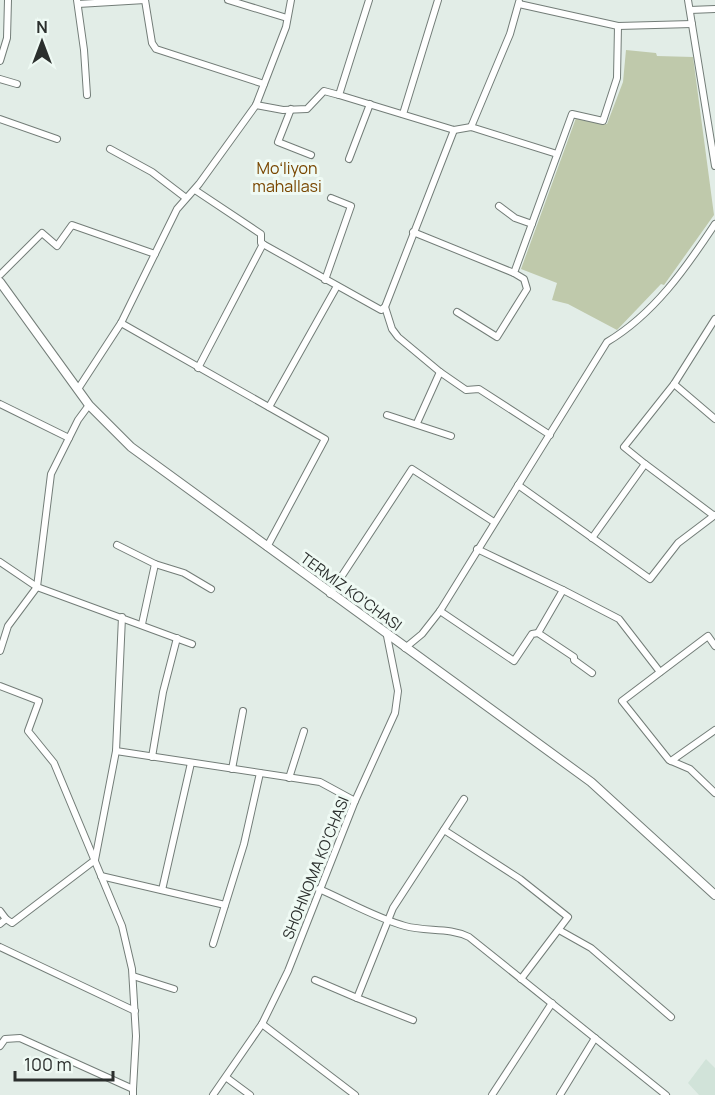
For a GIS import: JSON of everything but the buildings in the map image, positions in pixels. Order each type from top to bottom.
[{"type":"main road","name":"TERMIZ KO'CHASI","points":[[0,282],[89,405],[131,447],[387,636],[591,782],[715,895]]},
{"type":"street","points":[[0,61],[7,38],[8,0]]},
{"type":"street","points":[[87,95],[77,2],[145,0],[152,43],[156,49],[264,84]]},
{"type":"street","points":[[228,0],[287,18]]},
{"type":"street","points":[[78,389],[121,323],[177,209],[195,190],[256,105],[287,18],[291,0]]},
{"type":"street","points":[[339,95],[369,0]]},
{"type":"street","points":[[403,114],[438,0]]},
{"type":"street","points":[[688,0],[715,166]]},
{"type":"street","points":[[471,127],[510,34],[519,2],[618,26],[692,24]]},
{"type":"street","points":[[690,10],[715,9]]},
{"type":"street","points":[[514,273],[572,114],[603,121],[617,78],[618,26]]},
{"type":"street","points":[[0,79],[18,84]]},
{"type":"street","points":[[256,105],[308,109],[324,91],[454,130],[471,127],[557,154]]},
{"type":"street","points":[[348,159],[370,104]]},
{"type":"street","points":[[291,109],[278,142],[310,155]]},
{"type":"street","points":[[0,119],[57,139]]},
{"type":"street","points":[[454,130],[385,307],[392,330],[440,372],[466,390],[479,389],[550,435]]},
{"type":"street","points":[[110,149],[152,172],[186,198]]},
{"type":"street","points":[[195,190],[261,234],[263,244],[198,368]]},
{"type":"street","points":[[325,279],[351,206],[331,198]]},
{"type":"street","points":[[498,206],[514,218],[532,224]]},
{"type":"street","points":[[405,648],[422,634],[440,611],[608,342],[622,334],[678,280],[715,224]]},
{"type":"street","points":[[0,275],[42,233],[57,246],[72,225],[155,254]]},
{"type":"street","points":[[413,232],[524,279],[527,289],[497,337],[457,312]]},
{"type":"street","points":[[263,244],[377,310],[385,307]]},
{"type":"street","points":[[269,407],[337,286]]},
{"type":"street","points":[[518,485],[650,579],[678,543],[714,515],[624,447],[674,384],[715,319]]},
{"type":"street","points":[[121,323],[325,439],[267,548]]},
{"type":"street","points":[[417,423],[440,372]]},
{"type":"street","points":[[674,384],[715,420]]},
{"type":"street","points":[[0,404],[69,438]]},
{"type":"street","points":[[0,651],[8,626],[37,587],[51,474],[89,405]]},
{"type":"street","points":[[387,415],[451,436]]},
{"type":"street","points":[[592,538],[645,464]]},
{"type":"street","points":[[330,594],[412,469],[494,522]]},
{"type":"street","points":[[117,545],[155,564],[184,573],[211,589]]},
{"type":"street","points":[[477,549],[619,620],[660,672]]},
{"type":"street","points":[[0,562],[37,587],[122,616],[192,644]]},
{"type":"street","points":[[142,624],[155,564]]},
{"type":"street","points":[[538,633],[562,590]]},
{"type":"street","points":[[440,611],[514,661],[532,634],[538,633],[574,657],[574,660],[592,673]]},
{"type":"street","points":[[0,911],[12,923],[95,860],[116,751],[122,616]]},
{"type":"street","name":"SHOHNOMA KO'CHASI","points":[[213,1095],[227,1078],[262,1024],[288,971],[355,801],[395,713],[398,691],[387,636]]},
{"type":"street","points":[[715,646],[708,636],[622,701],[671,761],[690,769],[715,793]]},
{"type":"street","points":[[152,757],[163,692],[177,638]]},
{"type":"street","points":[[0,686],[39,701],[28,731],[54,763],[122,926],[133,976],[135,1011],[133,1092],[20,1038],[5,1039],[0,1047]]},
{"type":"street","points":[[232,769],[243,711]]},
{"type":"street","points":[[671,761],[715,730]]},
{"type":"street","points":[[289,778],[304,731]]},
{"type":"street","points":[[116,751],[320,782],[355,801]]},
{"type":"street","points":[[162,890],[190,763]]},
{"type":"street","points":[[213,944],[244,844],[260,773]]},
{"type":"street","points":[[357,998],[388,920],[403,891],[464,799]]},
{"type":"street","points":[[444,830],[520,879],[568,917],[521,979]]},
{"type":"street","points":[[101,876],[225,905]]},
{"type":"street","points":[[319,889],[388,920],[431,932],[455,930],[469,937],[666,1095]]},
{"type":"street","points":[[0,924],[6,919]]},
{"type":"street","points":[[559,930],[591,948],[671,1017]]},
{"type":"street","points":[[0,947],[135,1011]]},
{"type":"street","points":[[133,976],[174,989]]},
{"type":"street","points":[[315,980],[413,1020]]},
{"type":"street","points":[[492,1095],[552,1003]]},
{"type":"street","points":[[262,1024],[355,1095]]},
{"type":"street","points":[[560,1095],[595,1038]]},
{"type":"street","points":[[227,1078],[250,1095]]},
{"type":"shaded area","points":[[706,1059],[715,1068],[715,1095],[699,1095],[688,1083]]},
{"type":"green space","points":[[626,50],[656,53],[657,56],[693,57],[714,215],[664,285],[661,284],[617,330],[568,304],[552,300],[557,283],[521,269],[576,118],[607,124],[623,82]]},
{"type":"district","name":"Moʻliyon mahallasi","points":[[287,177]]}]
